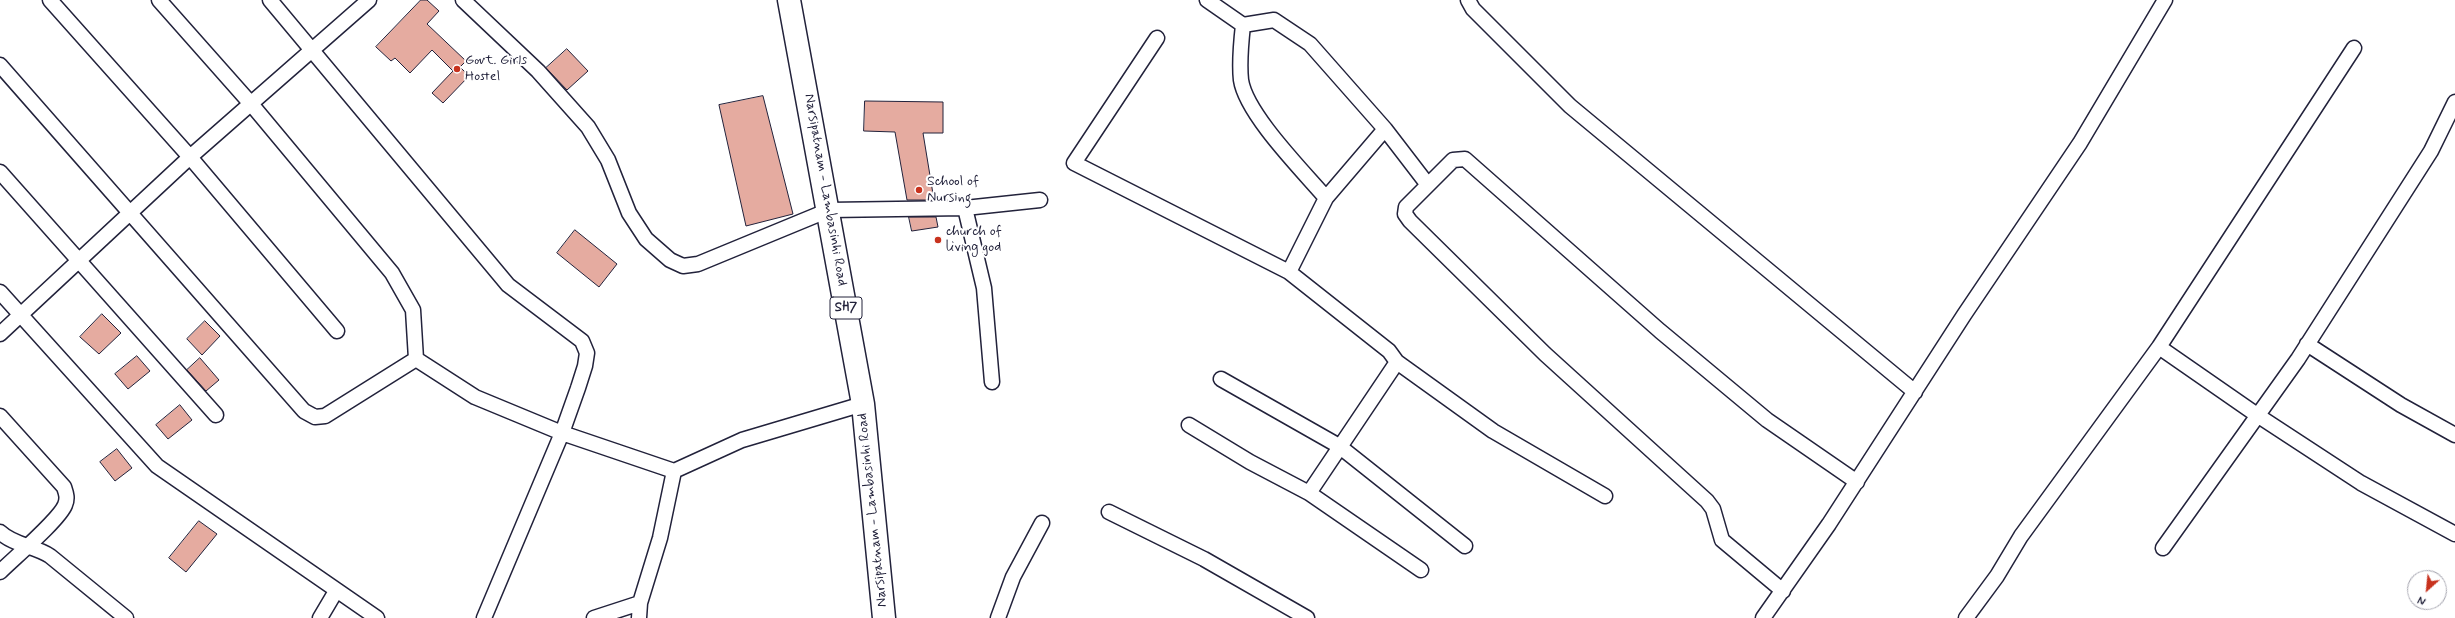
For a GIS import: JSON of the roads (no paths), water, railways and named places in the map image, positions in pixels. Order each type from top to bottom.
[{"type":"main road","name":"Narsipatnam - Lambasinhi Road","points":[[789,0],[829,210],[863,404],[884,618]]},
{"type":"street","points":[[50,0],[190,157],[338,331]]},
{"type":"street","points":[[159,0],[252,105],[392,273],[413,310],[416,359]]},
{"type":"street","points":[[270,0],[310,51],[508,285],[582,340],[587,353],[585,366],[562,433],[484,618]]},
{"type":"street","points":[[0,334],[190,157],[252,105],[310,51],[369,0]]},
{"type":"street","points":[[463,0],[538,71],[588,127],[608,160],[629,213],[639,231],[670,260],[683,266],[698,264],[829,210],[965,208],[1040,200]]},
{"type":"street","points":[[1207,0],[1243,25],[1274,20],[1287,27],[1310,44],[1385,129],[1428,185]]},
{"type":"street","points":[[1468,0],[1472,9],[1570,106],[1915,392]]},
{"type":"street","points":[[1763,618],[1857,482],[2080,143],[2165,0]]},
{"type":"street","points":[[1243,25],[1240,54],[1241,81],[1248,101],[1260,120],[1326,198]]},
{"type":"street","points":[[1157,38],[1074,163],[1289,272],[1389,351],[1397,362],[1493,431],[1605,496]]},
{"type":"street","points":[[1966,618],[1997,576],[2021,536],[2159,347],[2354,48]]},
{"type":"street","points":[[0,65],[131,212],[304,411],[315,417],[325,416],[416,359]]},
{"type":"street","points":[[2163,548],[2307,344],[2431,151],[2455,102]]},
{"type":"street","points":[[1289,272],[1326,198],[1385,129]]},
{"type":"street","points":[[1783,591],[1722,540],[1713,510],[1707,501],[1545,354],[1410,221],[1406,214],[1406,207],[1453,160],[1465,159],[1660,331],[1761,415],[1857,482]]},
{"type":"street","points":[[0,172],[216,415]]},
{"type":"street","points":[[965,208],[984,288],[992,382]]},
{"type":"street","points":[[0,292],[19,316],[157,466],[377,618]]},
{"type":"street","points":[[2307,344],[2401,405],[2455,435]]},
{"type":"street","points":[[2159,347],[2257,415],[2361,483],[2455,534]]},
{"type":"street","points":[[416,359],[475,397],[562,433],[674,472],[742,440],[863,404]]},
{"type":"street","points":[[1309,493],[1339,446],[1397,362]]},
{"type":"street","points":[[1221,379],[1339,446],[1464,546]]},
{"type":"street","points":[[0,416],[64,487],[67,495],[65,505],[56,517],[0,572]]},
{"type":"street","points":[[1190,425],[1250,462],[1309,493],[1421,570]]},
{"type":"street","points":[[638,618],[640,603],[660,538],[674,472]]},
{"type":"street","points":[[1109,512],[1204,559],[1307,618]]},
{"type":"street","points":[[998,618],[1013,577],[1042,523]]},
{"type":"street","points":[[0,532],[11,540],[38,548],[50,556],[126,618]]},
{"type":"street","points":[[320,618],[336,590]]},
{"type":"street","points":[[594,618],[640,603]]},
{"type":"place","name":"Govt. Girls Hostel","points":[[457,69]]},
{"type":"place","name":"School of Nursing","points":[[919,190]]},
{"type":"place","name":"church of living god","points":[[938,240]]}]
